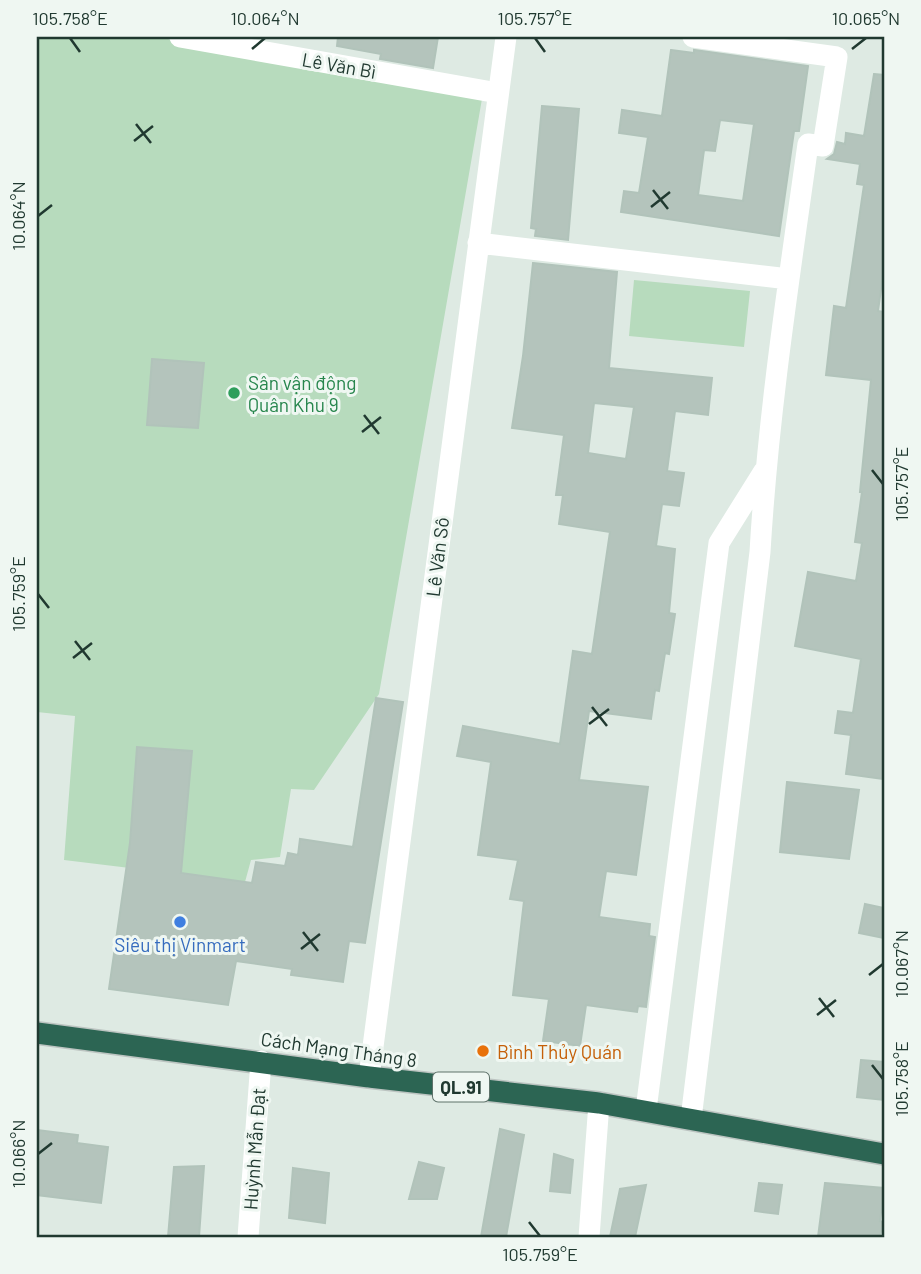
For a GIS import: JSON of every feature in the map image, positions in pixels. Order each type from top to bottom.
[{"type":"highway","name":"Cách Mạng Tháng 8","points":[[37,1033],[369,1077],[599,1103],[884,1154]]},
{"type":"street","name":"Lê Văn Bì","points":[[180,37],[223,41],[498,93]]},
{"type":"street","name":"Lê Văn Sô","points":[[369,1077],[506,37]]},
{"type":"street","points":[[691,1119],[759,566],[765,470],[789,279],[808,144],[823,146],[836,57],[693,37]]},
{"type":"street","points":[[478,243],[789,279]]},
{"type":"street","points":[[646,1110],[719,543],[765,470]]},
{"type":"street","name":"Huỳnh Mẫn Đạt","points":[[248,1237],[261,1061]]},
{"type":"street","points":[[589,1237],[599,1103]]},
{"type":"green space","name":"Sân vận động Quân Khu 9","points":[[37,37],[156,37],[483,93],[379,694],[314,790],[291,789],[280,857],[251,860],[245,882],[64,860],[75,716],[37,712]]},
{"type":"green space","points":[[634,280],[750,291],[744,347],[629,336]]},
{"type":"building","points":[[338,37],[438,37],[433,68],[380,59],[381,54],[337,46]]},
{"type":"building","points":[[671,50],[694,53],[694,50],[808,66],[799,131],[794,131],[779,236],[621,212],[624,191],[639,193],[648,137],[619,133],[622,110],[662,116]],"holes":[[[720,120],[754,124],[743,201],[698,195],[704,150],[715,151]]]},
{"type":"building","points":[[874,74],[884,75],[884,267],[878,311],[884,312],[884,779],[846,774],[851,735],[835,733],[838,711],[853,713],[861,659],[795,646],[808,572],[856,581],[862,543],[855,542],[871,380],[826,375],[834,306],[846,308],[864,185],[857,184],[860,164],[827,159],[834,154],[837,142],[845,144],[846,133],[864,136]]},
{"type":"building","points":[[542,106],[579,109],[568,240],[535,236],[536,229],[531,228]]},
{"type":"building","points":[[533,263],[617,272],[609,368],[712,378],[708,415],[675,411],[667,471],[684,473],[679,506],[662,504],[656,546],[675,549],[669,613],[675,614],[669,654],[665,653],[659,691],[655,690],[651,719],[589,711],[579,780],[648,787],[636,875],[606,871],[599,917],[650,924],[649,936],[655,937],[646,1007],[638,1006],[637,1012],[586,1005],[580,1046],[543,1041],[549,999],[513,995],[524,901],[510,899],[518,860],[478,855],[491,762],[457,756],[463,726],[560,744],[573,651],[592,654],[610,532],[559,524],[563,495],[556,495],[564,435],[512,428]],"holes":[[[594,403],[634,407],[626,459],[588,453]]]},
{"type":"building","points":[[152,359],[204,363],[198,428],[147,425]]},
{"type":"building","points":[[376,698],[403,702],[365,943],[349,941],[343,982],[291,975],[292,969],[236,961],[228,1005],[109,989],[130,843],[137,747],[192,751],[181,873],[252,883],[256,862],[285,866],[288,853],[298,855],[300,839],[353,847]]},
{"type":"building","points":[[787,782],[859,790],[849,859],[780,852]]},
{"type":"building","points":[[865,904],[884,908],[884,938],[859,933]]},
{"type":"building","points":[[861,1060],[884,1062],[884,1100],[857,1097]]},
{"type":"building","points":[[500,1129],[524,1135],[506,1237],[481,1237]]},
{"type":"building","points":[[37,1130],[78,1135],[77,1143],[108,1147],[101,1203],[37,1195]]},
{"type":"building","points":[[554,1154],[573,1160],[570,1193],[550,1191]]},
{"type":"building","points":[[419,1162],[444,1168],[437,1199],[409,1199]]},
{"type":"building","points":[[204,1166],[199,1237],[168,1237],[174,1167]]},
{"type":"building","points":[[293,1168],[329,1173],[325,1223],[289,1218]]},
{"type":"building","points":[[759,1183],[782,1185],[778,1214],[755,1211]]},
{"type":"building","points":[[825,1183],[884,1188],[880,1237],[818,1237]]},
{"type":"building","points":[[646,1185],[635,1237],[610,1237],[620,1189]]},
{"type":"place","name":"Sân vận động Quân Khu 9","points":[[234,393]]},
{"type":"place","name":"Siêu thị Vinmart","points":[[180,922]]},
{"type":"place","name":"Bình Thủy Quán","points":[[483,1051]]}]
